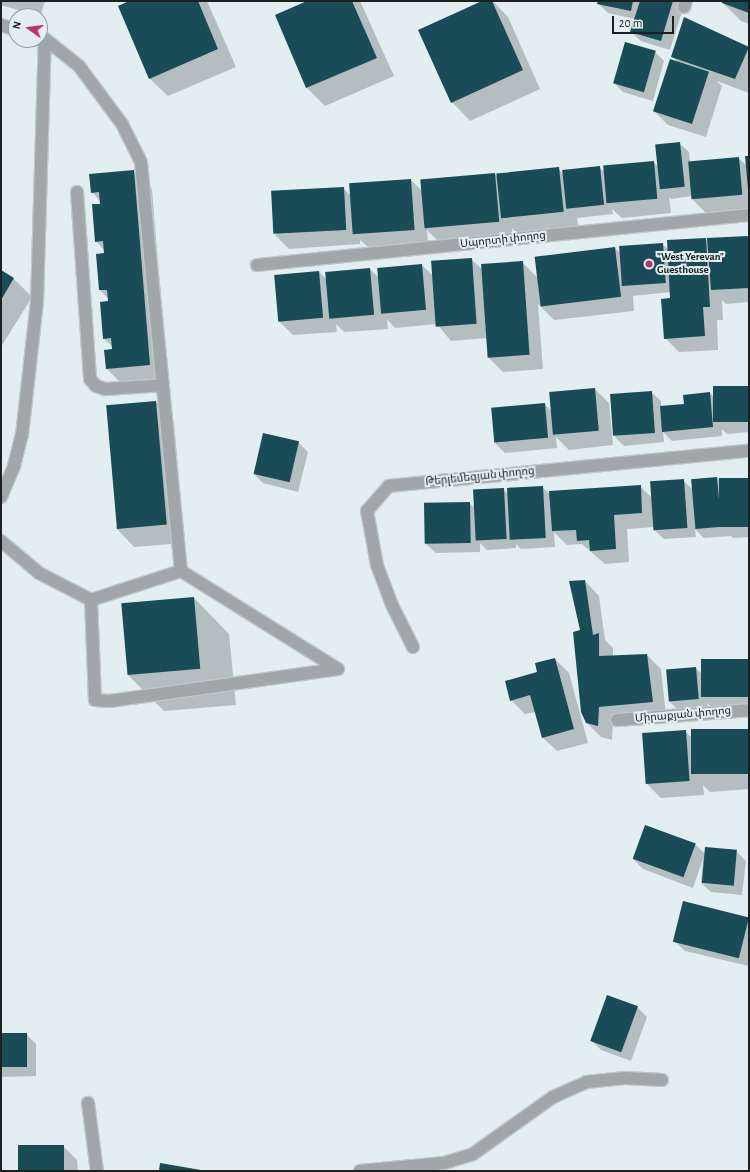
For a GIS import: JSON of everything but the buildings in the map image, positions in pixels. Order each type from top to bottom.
[{"type":"street","points":[[48,42],[79,66],[122,124],[141,162],[181,571]]},
{"type":"street","points":[[1,497],[14,466],[22,435],[37,302],[43,48]]},
{"type":"street","points":[[77,192],[90,379],[96,386],[105,389],[163,386]]},
{"type":"street","name":"Սպորտի փողոց","points":[[257,265],[749,215]]},
{"type":"street","name":"Թերլեմեզյան փողոց","points":[[413,647],[392,605],[376,565],[367,511],[389,486],[749,451]]},
{"type":"street","points":[[1,541],[39,573],[91,600],[181,571],[338,669],[110,701],[95,700],[91,600]]},
{"type":"street","name":"Միրաքյան փողոց","points":[[618,720],[749,710]]},
{"type":"street","points":[[360,1171],[444,1163],[473,1154],[553,1097],[586,1082],[625,1078],[662,1080]]},
{"type":"street","points":[[88,1103],[97,1171]]},
{"type":"place","name":"\"West Yerevan\" Guesthouse","points":[[649,264]]}]
